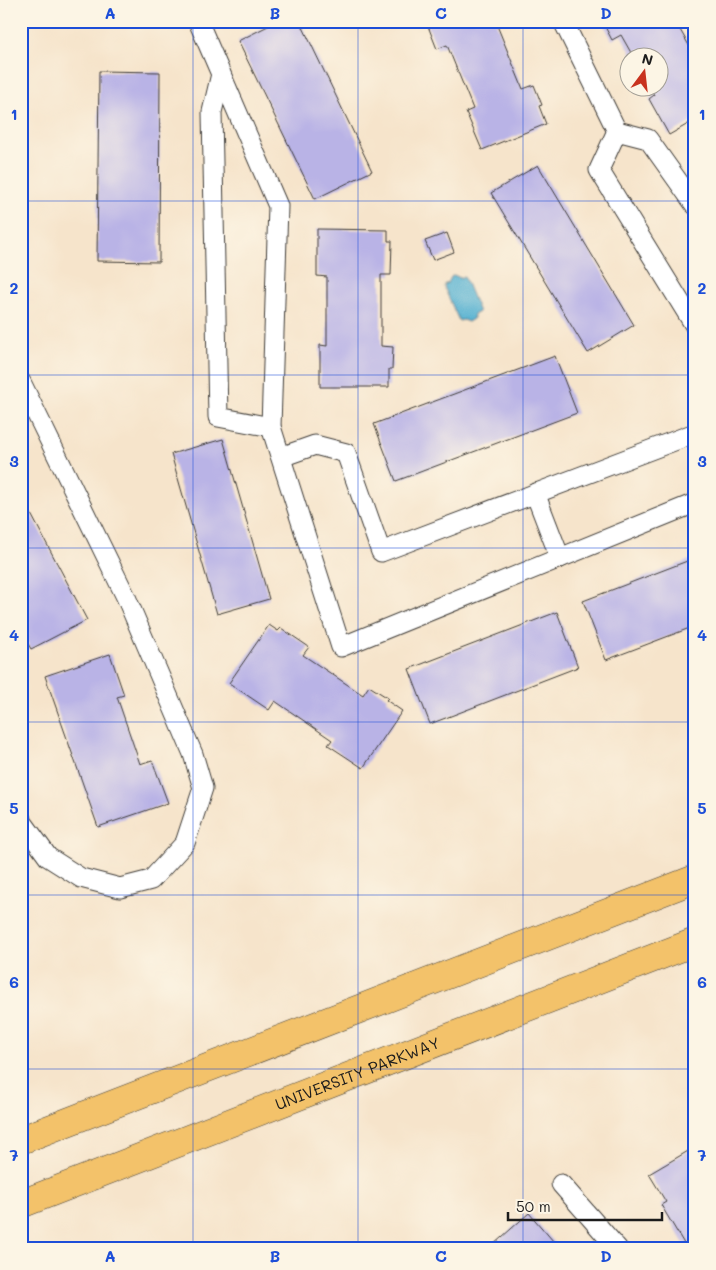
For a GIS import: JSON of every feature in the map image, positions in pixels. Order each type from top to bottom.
[{"type":"highway","points":[[21,1140],[695,879]]},
{"type":"highway","name":"UNIVERSITY PARKWAY","points":[[21,1204],[695,942]]},
{"type":"street","points":[[198,21],[278,206],[271,426],[340,647],[695,503]]},
{"type":"street","points":[[563,21],[617,131],[648,139],[695,205]]},
{"type":"street","points":[[221,74],[212,112],[218,417],[271,426]]},
{"type":"street","points":[[617,131],[600,170],[695,326]]},
{"type":"street","points":[[21,382],[126,597],[193,754],[204,788],[185,843],[151,880],[120,888],[81,878],[48,857],[21,820]]},
{"type":"street","points":[[281,457],[315,445],[346,453],[381,552],[695,433]]},
{"type":"street","points":[[536,493],[560,558]]},
{"type":"street","points":[[561,1184],[618,1249]]},
{"type":"water","points":[[454,275],[460,278],[464,276],[479,312],[474,314],[473,319],[468,322],[459,321],[444,287]]},
{"type":"building","points":[[278,21],[300,21],[372,171],[315,199],[238,41]]},
{"type":"building","points":[[426,21],[499,21],[496,23],[523,89],[534,85],[542,105],[539,106],[546,124],[482,150],[466,112],[473,109],[447,45],[437,49]]},
{"type":"building","points":[[602,21],[675,21],[695,56],[695,120],[669,135],[649,99],[668,98],[668,48],[628,48],[621,35],[612,40]]},
{"type":"building","points":[[99,71],[160,72],[159,262],[97,261]]},
{"type":"building","points":[[538,165],[634,325],[588,353],[491,193]]},
{"type":"building","points":[[317,229],[388,230],[388,241],[392,241],[391,275],[381,275],[381,346],[393,347],[392,369],[389,369],[389,387],[320,387],[320,345],[327,346],[327,277],[317,276]]},
{"type":"building","points":[[447,233],[454,252],[433,260],[425,241]]},
{"type":"building","points":[[555,356],[577,413],[396,481],[374,424]]},
{"type":"building","points":[[223,439],[269,599],[217,614],[171,454]]},
{"type":"building","points":[[21,495],[87,620],[31,649],[21,632]]},
{"type":"building","points":[[695,558],[695,626],[606,660],[583,601]]},
{"type":"building","points":[[557,612],[578,667],[430,724],[409,669]]},
{"type":"building","points":[[269,625],[278,631],[281,628],[309,647],[303,655],[363,695],[369,686],[388,698],[386,700],[402,711],[363,768],[328,745],[332,740],[275,701],[269,710],[229,683]]},
{"type":"building","points":[[110,654],[124,695],[117,697],[140,764],[152,760],[168,803],[98,827],[45,676]]},
{"type":"building","points":[[695,1147],[695,1242],[686,1247],[661,1205],[666,1202],[649,1174]]},
{"type":"building","points":[[529,1213],[560,1249],[496,1249],[493,1245]]}]
